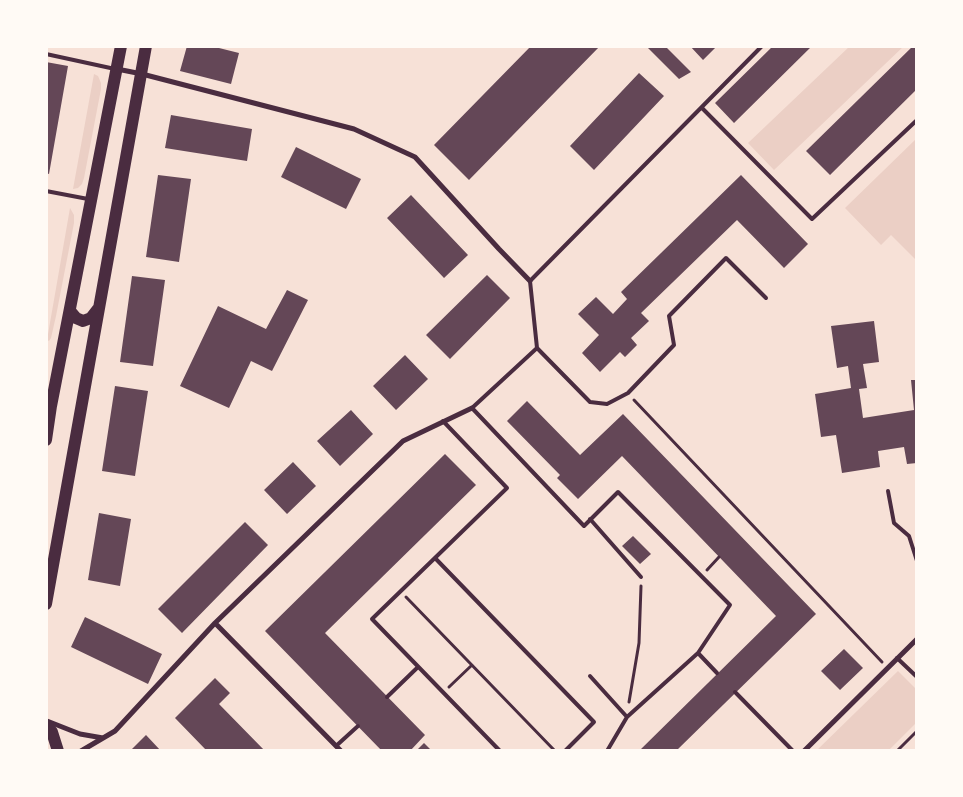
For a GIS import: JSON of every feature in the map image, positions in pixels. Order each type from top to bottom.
[{"type":"main road","points":[[46,440],[49,406],[70,311],[121,46]]},
{"type":"main road","points":[[46,604],[146,46]]},
{"type":"main road","points":[[70,311],[76,318],[83,321],[91,318],[98,310]]},
{"type":"main road","points":[[46,724],[52,732],[58,751]]},
{"type":"street","points":[[117,69],[354,129],[415,157],[530,281]]},
{"type":"street","points":[[81,751],[115,731],[215,623],[403,441],[472,408]]},
{"type":"street","points":[[215,623],[339,749]]},
{"type":"street","points":[[804,751],[917,639]]},
{"type":"street","points":[[46,721],[80,734],[103,738]]},
{"type":"lane","points":[[762,46],[530,281],[537,348],[590,402],[607,404],[628,393],[674,346],[670,316],[726,258],[766,298]]},
{"type":"lane","points":[[46,54],[117,69]]},
{"type":"lane","points":[[702,108],[812,219],[917,120]]},
{"type":"lane","points":[[46,192],[92,200]]},
{"type":"lane","points":[[537,348],[472,408],[584,526],[618,492],[730,605],[698,652],[627,717],[607,751]]},
{"type":"lane","points":[[443,421],[507,488],[372,619],[500,751]]},
{"type":"lane","points":[[888,491],[894,523],[909,536],[917,561]]},
{"type":"lane","points":[[590,520],[641,577]]},
{"type":"lane","points":[[435,558],[594,722],[565,751]]},
{"type":"lane","points":[[698,652],[717,673]]},
{"type":"lane","points":[[897,658],[917,677]]},
{"type":"lane","points":[[387,697],[418,667]]},
{"type":"lane","points":[[590,676],[627,717]]},
{"type":"lane","points":[[736,692],[793,751]]},
{"type":"lane","points":[[339,749],[358,726]]},
{"type":"path","points":[[628,393],[888,668]]},
{"type":"path","points":[[701,576],[720,557]]},
{"type":"path","points":[[627,717],[639,643],[641,577]]},
{"type":"path","points":[[400,591],[555,751]]},
{"type":"path","points":[[444,693],[472,665]]},
{"type":"path","points":[[897,751],[917,731]]},
{"type":"shaded area","points":[[850,46],[904,46],[774,170],[748,143]]},
{"type":"shaded area","points":[[94,74],[98,76],[101,89],[84,178],[78,188],[73,189]]},
{"type":"shaded area","points":[[917,138],[917,261],[891,235],[881,245],[845,208]]},
{"type":"shaded area","points":[[70,208],[74,215],[74,223],[56,316],[49,341],[47,340]]},
{"type":"shaded area","points":[[898,671],[917,690],[917,722],[888,751],[816,751]]},
{"type":"building","points":[[187,46],[211,46],[239,53],[231,84],[180,71]]},
{"type":"building","points":[[531,46],[600,46],[469,180],[434,145]]},
{"type":"building","points":[[646,46],[665,46],[691,72],[679,79]]},
{"type":"building","points":[[690,46],[717,46],[703,60]]},
{"type":"building","points":[[773,46],[812,46],[734,123],[715,103]]},
{"type":"building","points":[[913,46],[917,46],[917,89],[830,175],[806,151]]},
{"type":"building","points":[[46,62],[68,66],[49,174],[46,173]]},
{"type":"building","points":[[639,73],[664,96],[594,170],[570,146]]},
{"type":"building","points":[[171,115],[252,129],[247,161],[165,148]]},
{"type":"building","points":[[296,147],[361,179],[346,209],[281,177]]},
{"type":"building","points":[[158,175],[191,179],[179,262],[146,257]]},
{"type":"building","points":[[741,175],[808,244],[784,268],[737,220],[641,313],[649,321],[631,338],[637,345],[625,357],[620,352],[600,372],[582,353],[599,335],[578,314],[596,297],[613,314],[627,299],[621,292]]},
{"type":"building","points":[[411,195],[468,255],[444,278],[387,218]]},
{"type":"building","points":[[487,275],[510,298],[450,359],[426,335]]},
{"type":"building","points":[[132,276],[165,280],[153,366],[120,362]]},
{"type":"building","points":[[287,290],[308,300],[272,371],[251,361],[229,408],[180,386],[218,306],[266,329]]},
{"type":"building","points":[[874,321],[879,362],[863,364],[867,388],[859,389],[863,418],[914,410],[911,380],[917,380],[917,463],[907,464],[904,447],[878,451],[880,467],[842,473],[836,435],[821,437],[815,394],[851,388],[848,366],[837,368],[831,326]]},
{"type":"building","points":[[405,355],[428,379],[396,410],[373,386]]},
{"type":"building","points":[[115,386],[148,391],[135,476],[102,471]]},
{"type":"building","points":[[527,401],[580,455],[623,414],[816,614],[678,751],[640,750],[776,616],[622,456],[578,499],[557,478],[560,475],[507,421]]},
{"type":"building","points":[[351,410],[373,434],[340,466],[317,441]]},
{"type":"building","points":[[445,454],[476,485],[325,633],[425,735],[410,751],[382,751],[265,631]]},
{"type":"building","points":[[293,462],[316,486],[287,514],[264,490]]},
{"type":"building","points":[[99,513],[131,519],[120,586],[88,580]]},
{"type":"building","points":[[245,522],[268,545],[182,633],[158,609]]},
{"type":"building","points":[[633,536],[651,554],[640,564],[622,546]]},
{"type":"building","points":[[85,617],[162,654],[148,684],[71,647]]},
{"type":"building","points":[[844,649],[863,668],[840,690],[821,671]]},
{"type":"building","points":[[215,678],[230,693],[219,704],[265,751],[207,751],[175,718]]},
{"type":"building","points":[[146,735],[161,751],[130,751]]},
{"type":"building","points":[[424,743],[432,751],[416,751]]}]
